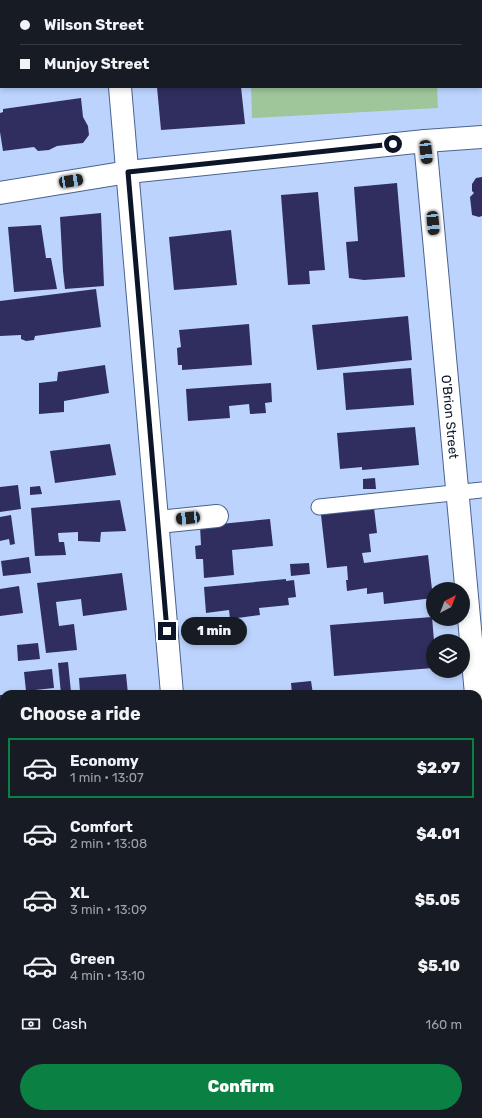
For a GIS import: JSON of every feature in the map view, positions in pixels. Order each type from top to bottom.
[{"type":"street","points":[[120,88],[172,690]]},
{"type":"street","points":[[0,193],[128,172],[425,141],[482,137]]},
{"type":"street","name":"O'Brion Street","points":[[425,141],[476,690]]},
{"type":"street","points":[[158,522],[218,516]]},
{"type":"lane","points":[[319,508],[482,490]]},
{"type":"green space","points":[[251,88],[437,88],[438,108],[252,118]]},
{"type":"building","points":[[157,88],[241,88],[245,124],[161,130]]},
{"type":"building","points":[[81,98],[83,117],[88,126],[89,135],[83,143],[57,146],[49,150],[38,151],[34,147],[3,151],[0,132],[0,113],[3,112],[3,109]]},
{"type":"building","points":[[482,177],[482,216],[479,217],[472,215],[470,197],[474,193],[472,191],[472,184],[476,178]]},
{"type":"building","points":[[397,183],[405,277],[364,280],[349,278],[346,242],[358,241],[354,187]]},
{"type":"building","points":[[318,192],[325,270],[309,271],[310,284],[288,285],[281,195]]},
{"type":"building","points":[[101,213],[104,286],[65,289],[60,217]]},
{"type":"building","points":[[41,225],[46,258],[51,258],[57,289],[14,292],[8,227]]},
{"type":"building","points":[[231,230],[237,285],[174,290],[169,237]]},
{"type":"building","points":[[96,289],[101,327],[35,336],[34,340],[26,341],[21,339],[21,335],[0,336],[0,301]]},
{"type":"building","points":[[408,316],[412,360],[317,370],[312,325]]},
{"type":"building","points":[[249,324],[252,365],[182,370],[182,365],[178,365],[177,348],[181,347],[179,330]]},
{"type":"building","points":[[105,365],[109,393],[64,401],[64,412],[39,414],[39,383],[57,381],[58,372]]},
{"type":"building","points":[[411,368],[414,405],[346,410],[343,373]]},
{"type":"building","points":[[271,383],[272,402],[265,403],[266,413],[250,414],[249,404],[229,406],[230,418],[188,421],[186,389]]},
{"type":"building","points":[[415,427],[419,465],[362,470],[362,467],[340,469],[337,433]]},
{"type":"building","points":[[110,444],[116,475],[55,483],[50,451]]},
{"type":"building","points":[[375,478],[376,489],[363,489],[363,479]]},
{"type":"building","points":[[18,485],[21,509],[0,512],[0,487]]},
{"type":"building","points":[[40,486],[42,494],[30,495],[30,487]]},
{"type":"building","points":[[120,500],[126,531],[101,532],[100,542],[78,541],[78,532],[58,533],[59,542],[64,542],[66,555],[35,556],[31,508]]},
{"type":"building","points":[[374,508],[377,533],[369,534],[371,552],[362,553],[364,563],[428,555],[431,582],[426,582],[426,599],[384,604],[383,592],[367,594],[367,588],[347,591],[347,566],[327,568],[321,515]]},
{"type":"building","points":[[11,515],[15,544],[10,545],[9,539],[0,541],[0,517]]},
{"type":"building","points":[[270,519],[273,546],[232,550],[234,575],[204,578],[203,559],[196,559],[195,546],[201,545],[200,526]]},
{"type":"building","points":[[29,557],[31,573],[3,576],[1,561]]},
{"type":"building","points":[[309,563],[310,574],[291,576],[290,564]]},
{"type":"building","points":[[122,573],[127,610],[83,616],[81,599],[56,602],[59,626],[74,624],[77,650],[46,653],[37,583]]},
{"type":"building","points":[[286,579],[286,581],[294,580],[296,597],[288,598],[289,605],[259,608],[260,615],[230,619],[229,610],[206,613],[204,587]]},
{"type":"building","points":[[19,586],[23,613],[0,616],[0,589]]},
{"type":"building","points":[[426,617],[426,626],[433,626],[433,634],[426,634],[426,669],[334,676],[330,625]]},
{"type":"building","points":[[38,643],[40,659],[18,661],[17,645]]},
{"type":"building","points":[[68,662],[71,690],[61,690],[58,663]]},
{"type":"building","points":[[52,669],[54,688],[26,690],[24,672]]},
{"type":"building","points":[[126,674],[128,690],[80,690],[79,678]]},
{"type":"building","points":[[311,681],[312,690],[292,690],[291,683]]},
{"type":"route","points":[[167,631],[128,172],[393,144]]}]
